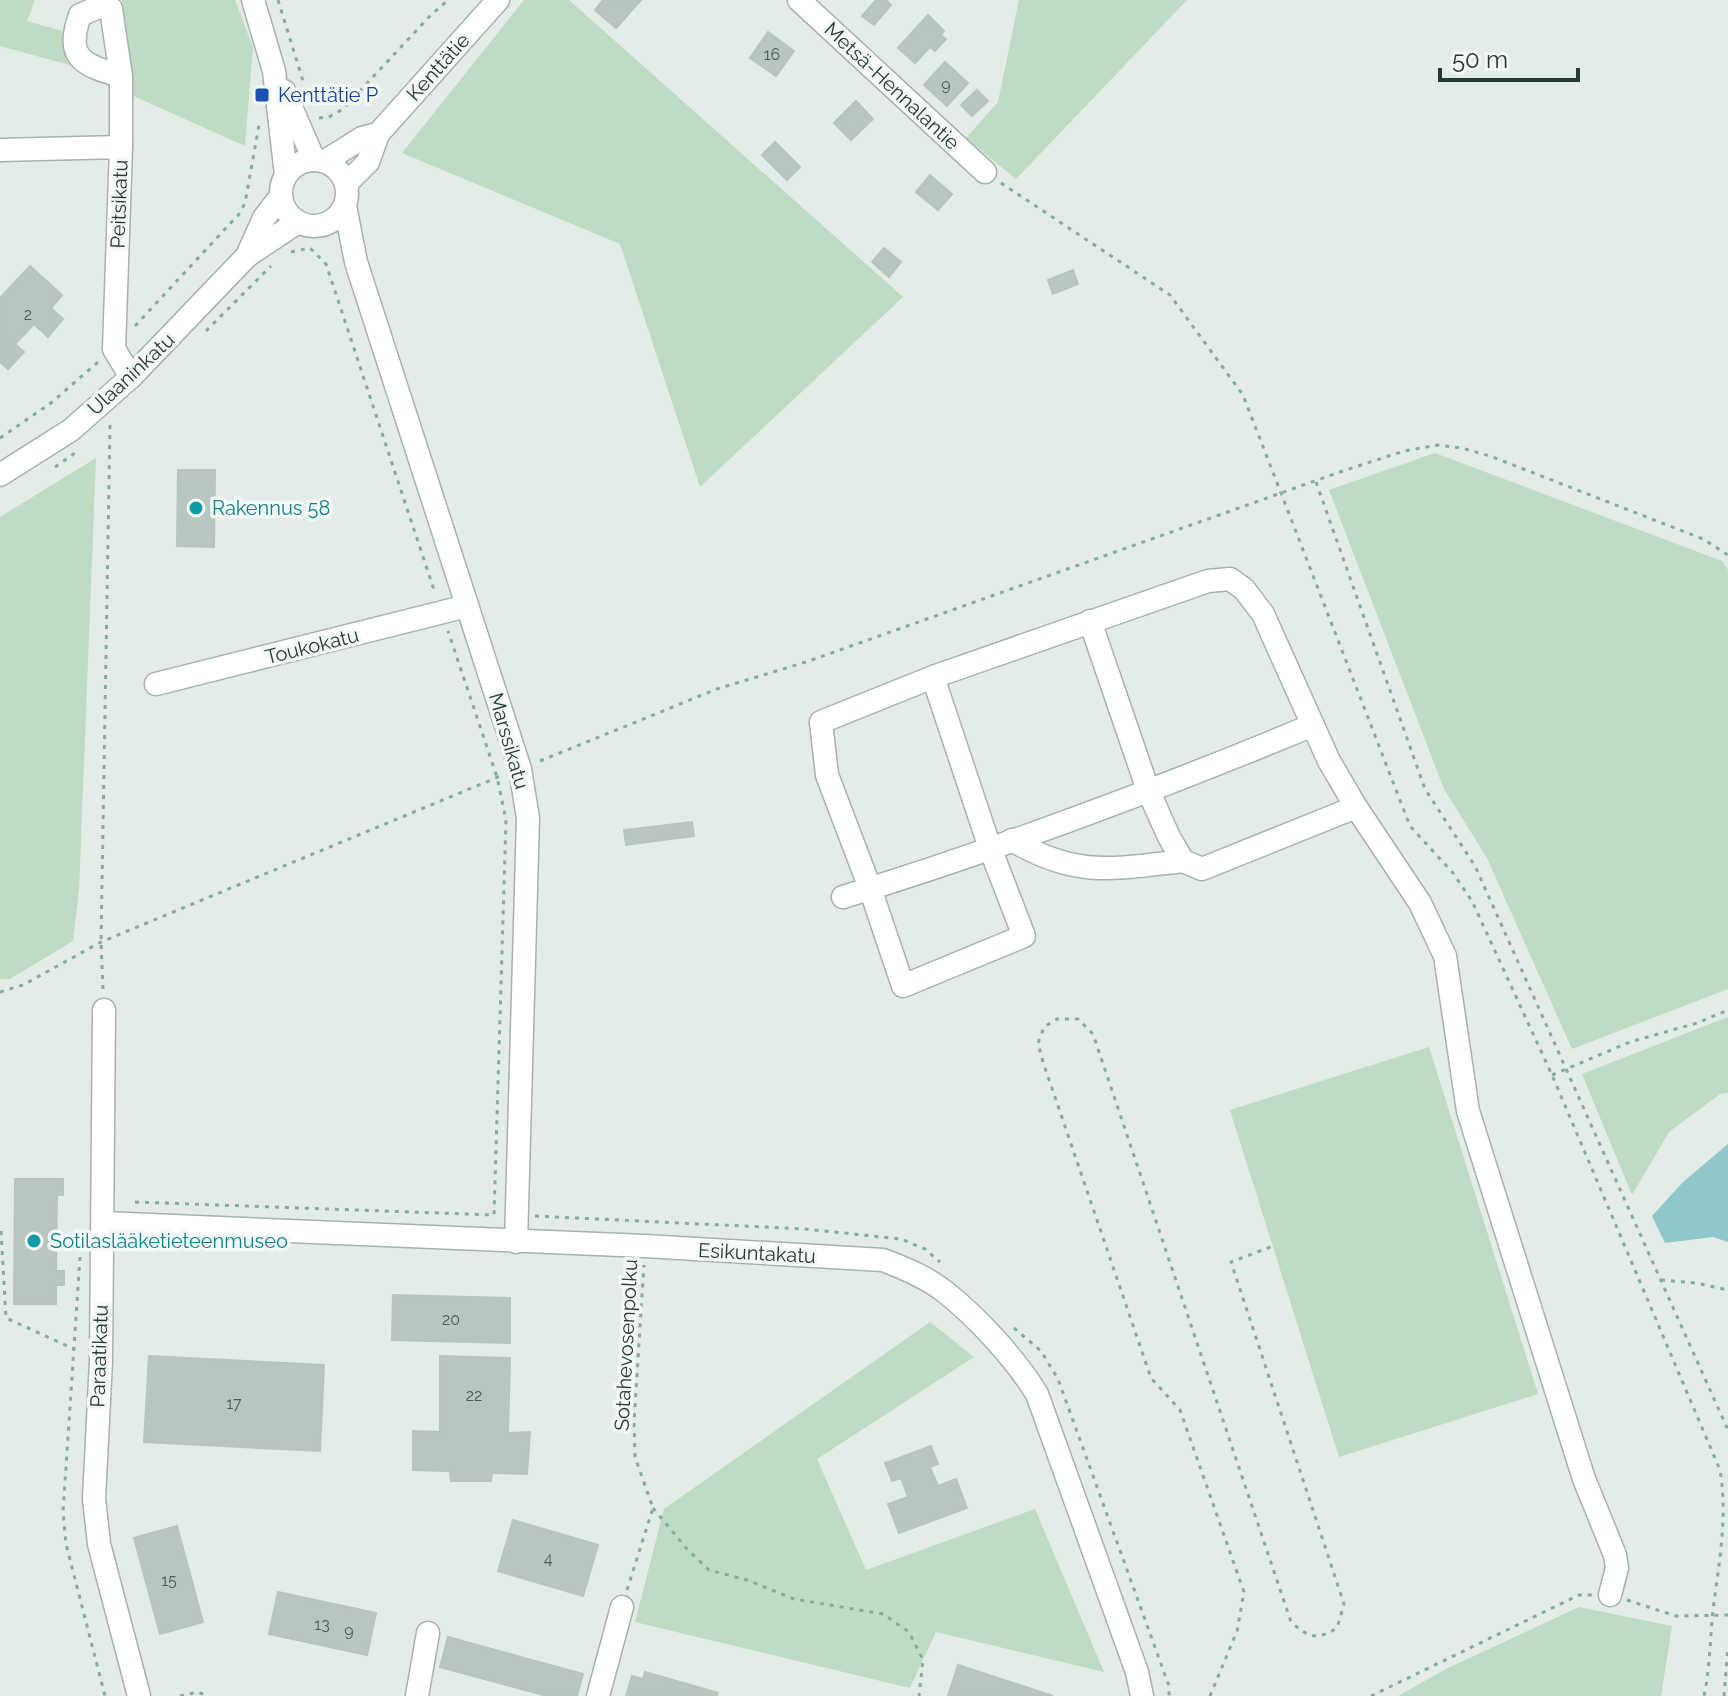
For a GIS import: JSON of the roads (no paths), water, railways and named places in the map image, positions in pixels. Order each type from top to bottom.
[{"type":"street","points":[[253,0],[274,71],[319,160],[334,166],[346,195]]},
{"type":"street","name":"Kenttätie","points":[[378,134],[498,0]]},
{"type":"street","name":"Metsä-Hennalantie","points":[[799,0],[985,172]]},
{"type":"street","points":[[274,71],[284,206],[356,262]]},
{"type":"street","points":[[121,76],[121,147]]},
{"type":"street","points":[[247,256],[264,218],[303,161],[319,160],[362,138],[378,134]]},
{"type":"street","points":[[247,256],[309,224],[339,215],[346,195],[368,162],[378,134]]},
{"type":"street","name":"Peitsikatu","points":[[0,150],[121,147],[114,349],[131,377]]},
{"type":"street","name":"Marssikatu","points":[[346,195],[356,262],[520,769],[528,818],[505,1215],[516,1242]]},
{"type":"street","name":"Ulaaninkatu","points":[[0,475],[71,430],[131,377],[247,256]]},
{"type":"street","points":[[933,677],[990,848],[1024,936],[903,986],[827,775],[821,722],[933,677],[1208,581],[1230,579],[1244,589],[1263,614],[1329,761],[1420,903],[1445,956],[1468,1111],[1584,1479],[1615,1555],[1617,1568],[1610,1595]]},
{"type":"street","name":"Toukokatu","points":[[156,684],[467,606]]},
{"type":"street","points":[[1090,621],[1148,790],[1183,861]]},
{"type":"street","points":[[843,897],[1012,840],[1313,725]]},
{"type":"street","points":[[1012,840],[1041,857],[1103,870],[1183,861],[1202,869],[1356,807]]},
{"type":"street","name":"Paraatikatu","points":[[104,1010],[103,1212],[108,1311],[94,1499],[99,1544],[139,1696]]},
{"type":"street","name":"Esikuntakatu","points":[[103,1212],[516,1242],[883,1260],[909,1270],[944,1291],[1018,1363],[1037,1394],[1137,1672],[1142,1696]]},
{"type":"street","points":[[598,1696],[622,1607]]},
{"type":"street","points":[[417,1696],[428,1633]]},
{"type":"water","points":[[1728,1144],[1728,1242],[1713,1237],[1665,1243],[1652,1216],[1683,1182]]},
{"type":"place","name":"Kenttätie P","points":[[262,95]]},
{"type":"place","name":"Rakennus 58","points":[[196,508]]},
{"type":"place","name":"Sotilaslääketieteenmuseo","points":[[34,1241]]}]
